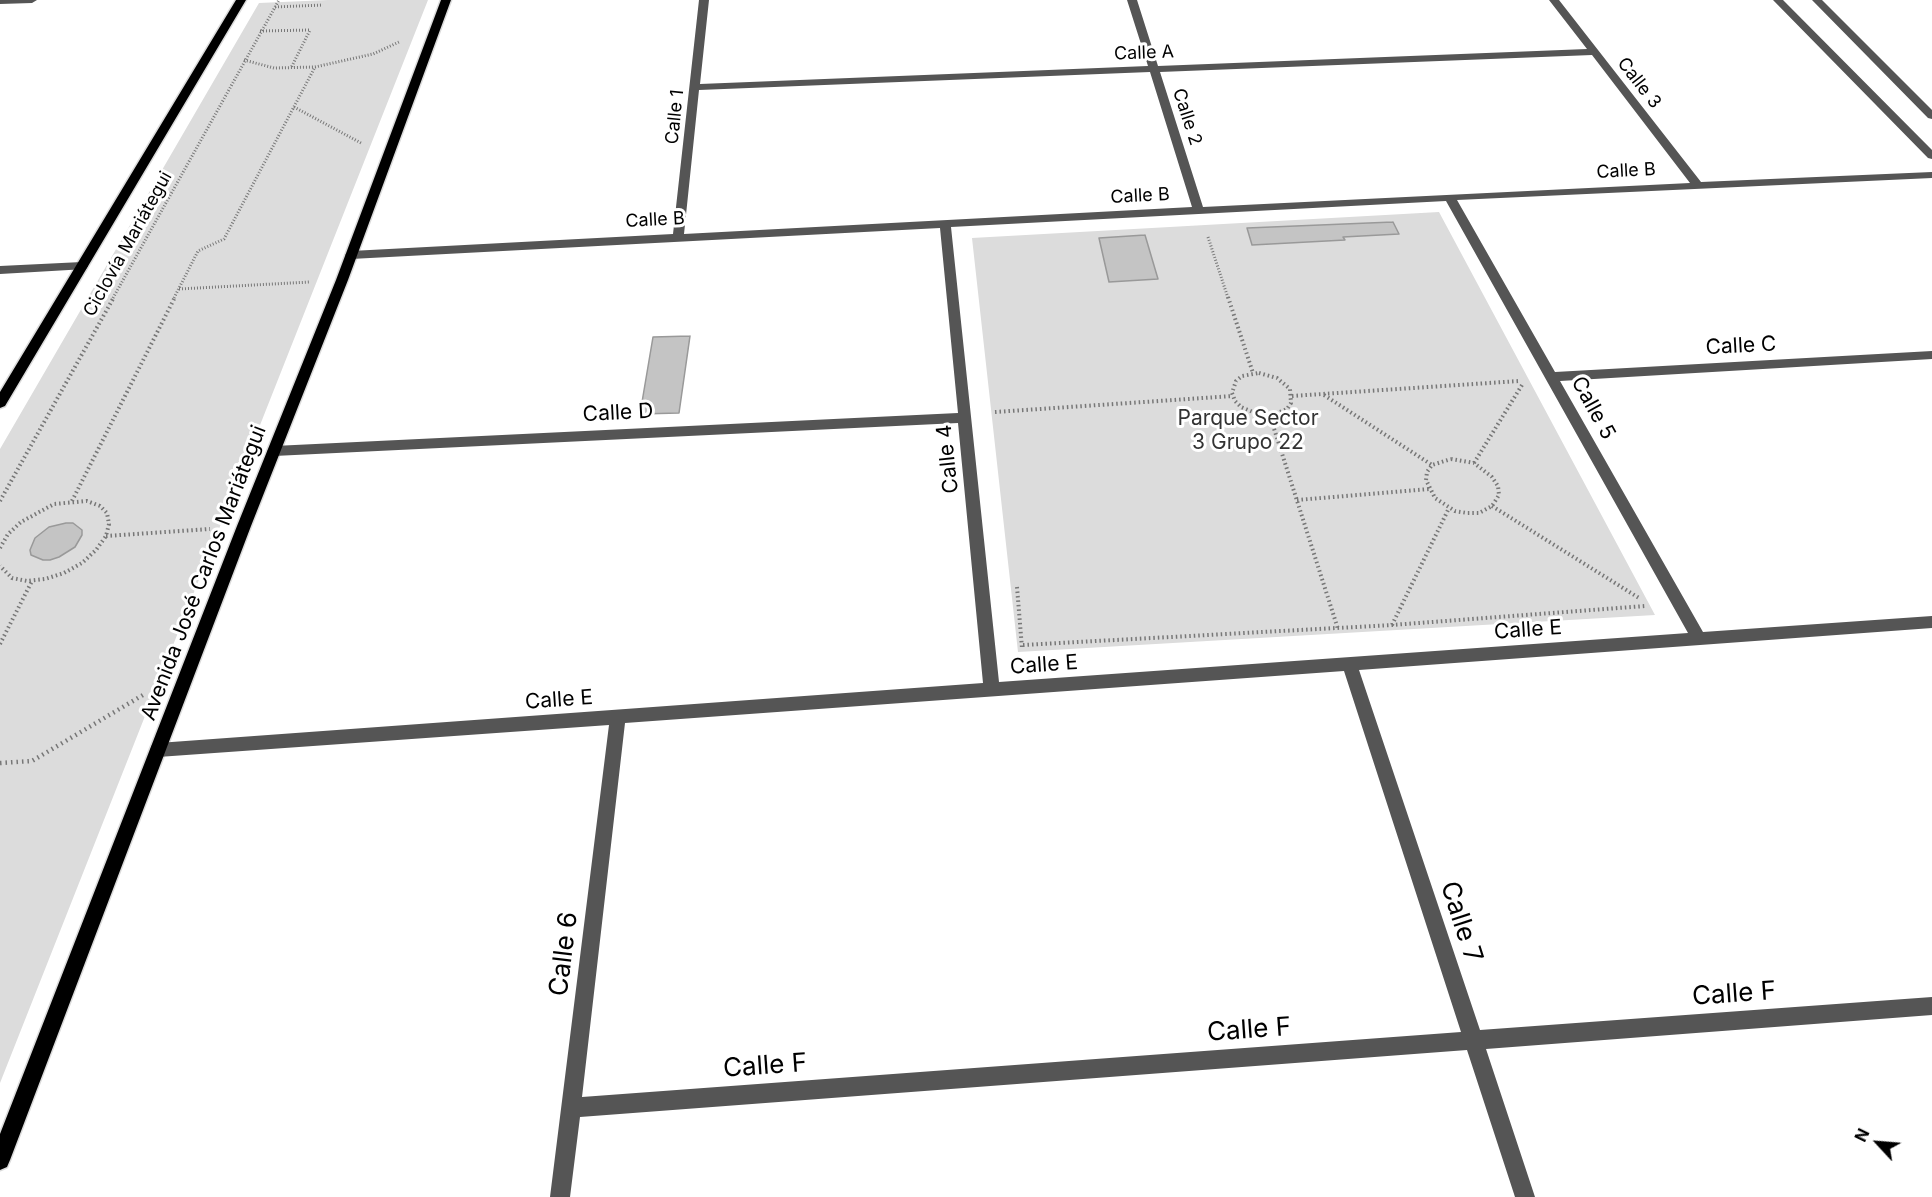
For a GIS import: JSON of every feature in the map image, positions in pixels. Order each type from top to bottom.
[{"type":"main road","points":[[0,403],[242,0]]},
{"type":"main road","name":"Avenida José Carlos Mariátegui","points":[[0,1160],[244,526],[342,280],[446,0]]},
{"type":"street","points":[[0,1],[32,0]]},
{"type":"street","name":"Calle 1","points":[[678,237],[704,0]]},
{"type":"street","name":"Calle 2","points":[[1132,0],[1199,211]]},
{"type":"street","name":"Calle 3","points":[[1554,0],[1698,186]]},
{"type":"street","points":[[1778,0],[1932,156]]},
{"type":"street","points":[[1817,0],[1932,116]]},
{"type":"street","name":"Calle A","points":[[694,87],[1595,52]]},
{"type":"street","name":"Calle B","points":[[351,255],[1450,197],[1932,175]]},
{"type":"street","name":"Calle 5","points":[[1450,197],[1699,639]]},
{"type":"street","name":"Calle 4","points":[[945,224],[992,690]]},
{"type":"street","points":[[0,270],[82,266]]},
{"type":"street","name":"Calle C","points":[[1552,376],[1932,355]]},
{"type":"street","name":"Calle D","points":[[274,451],[965,418]]},
{"type":"street","name":"Calle E","points":[[158,750],[1932,622]]},
{"type":"street","name":"Calle 7","points":[[1349,664],[1525,1197]]},
{"type":"street","name":"Calle 6","points":[[560,1197],[618,717]]},
{"type":"street","name":"Calle F","points":[[571,1108],[1932,1006]]},
{"type":"path","name":"Ciclovía Mariátegui","points":[[0,501],[279,0]]},
{"type":"path","points":[[267,7],[322,5]]},
{"type":"path","points":[[255,32],[310,30],[291,68]]},
{"type":"path","points":[[241,58],[258,65],[291,68],[315,67],[356,59],[391,46]]},
{"type":"path","points":[[72,501],[198,251],[224,239],[315,67]]},
{"type":"path","points":[[294,107],[388,157]]},
{"type":"path","points":[[1199,211],[1253,373]]},
{"type":"path","points":[[179,289],[342,280]]},
{"type":"path","points":[[1253,373],[1277,378],[1285,383],[1292,396],[1287,409],[1270,416],[1241,408],[1233,396],[1233,387],[1242,376],[1253,373]]},
{"type":"path","points":[[1292,396],[1524,381]]},
{"type":"path","points":[[1524,381],[1530,391]]},
{"type":"path","points":[[1474,464],[1524,381]]},
{"type":"path","points":[[1323,394],[1432,465]]},
{"type":"path","points":[[965,418],[997,411],[1233,396]]},
{"type":"path","points":[[997,411],[998,423]]},
{"type":"path","points":[[1270,416],[1349,664]]},
{"type":"path","points":[[1451,459],[1474,464],[1485,470],[1498,486],[1499,495],[1492,506],[1479,513],[1467,513],[1449,508],[1435,498],[1426,480],[1427,472],[1432,465],[1451,459]]},
{"type":"path","points":[[1297,500],[1429,489]]},
{"type":"path","points":[[0,546],[8,534],[37,511],[54,504],[72,501],[94,503],[107,513],[109,524],[106,536],[96,550],[82,563],[64,573],[32,580],[12,578],[0,566]]},
{"type":"path","points":[[1017,587],[1023,645],[1392,624],[1651,606],[1492,506]]},
{"type":"path","points":[[1392,624],[1449,508]]},
{"type":"path","points":[[106,536],[244,526]]},
{"type":"path","points":[[0,644],[32,580]]},
{"type":"path","points":[[0,763],[32,761],[190,667]]},
{"type":"green space","points":[[428,0],[0,1083],[0,449],[259,3]]},
{"type":"green space","name":"Parque Sector 3 Grupo 22","points":[[1439,212],[1655,615],[1018,652],[972,238]]},
{"type":"building","points":[[1393,222],[1399,234],[1343,237],[1345,240],[1252,245],[1247,228]]},
{"type":"building","points":[[1145,235],[1158,279],[1109,282],[1099,238]]},
{"type":"building","points":[[690,336],[679,413],[640,414],[653,337]]},
{"type":"building","points":[[73,523],[82,530],[82,535],[75,547],[50,560],[31,555],[30,550],[35,538],[49,527]]}]
